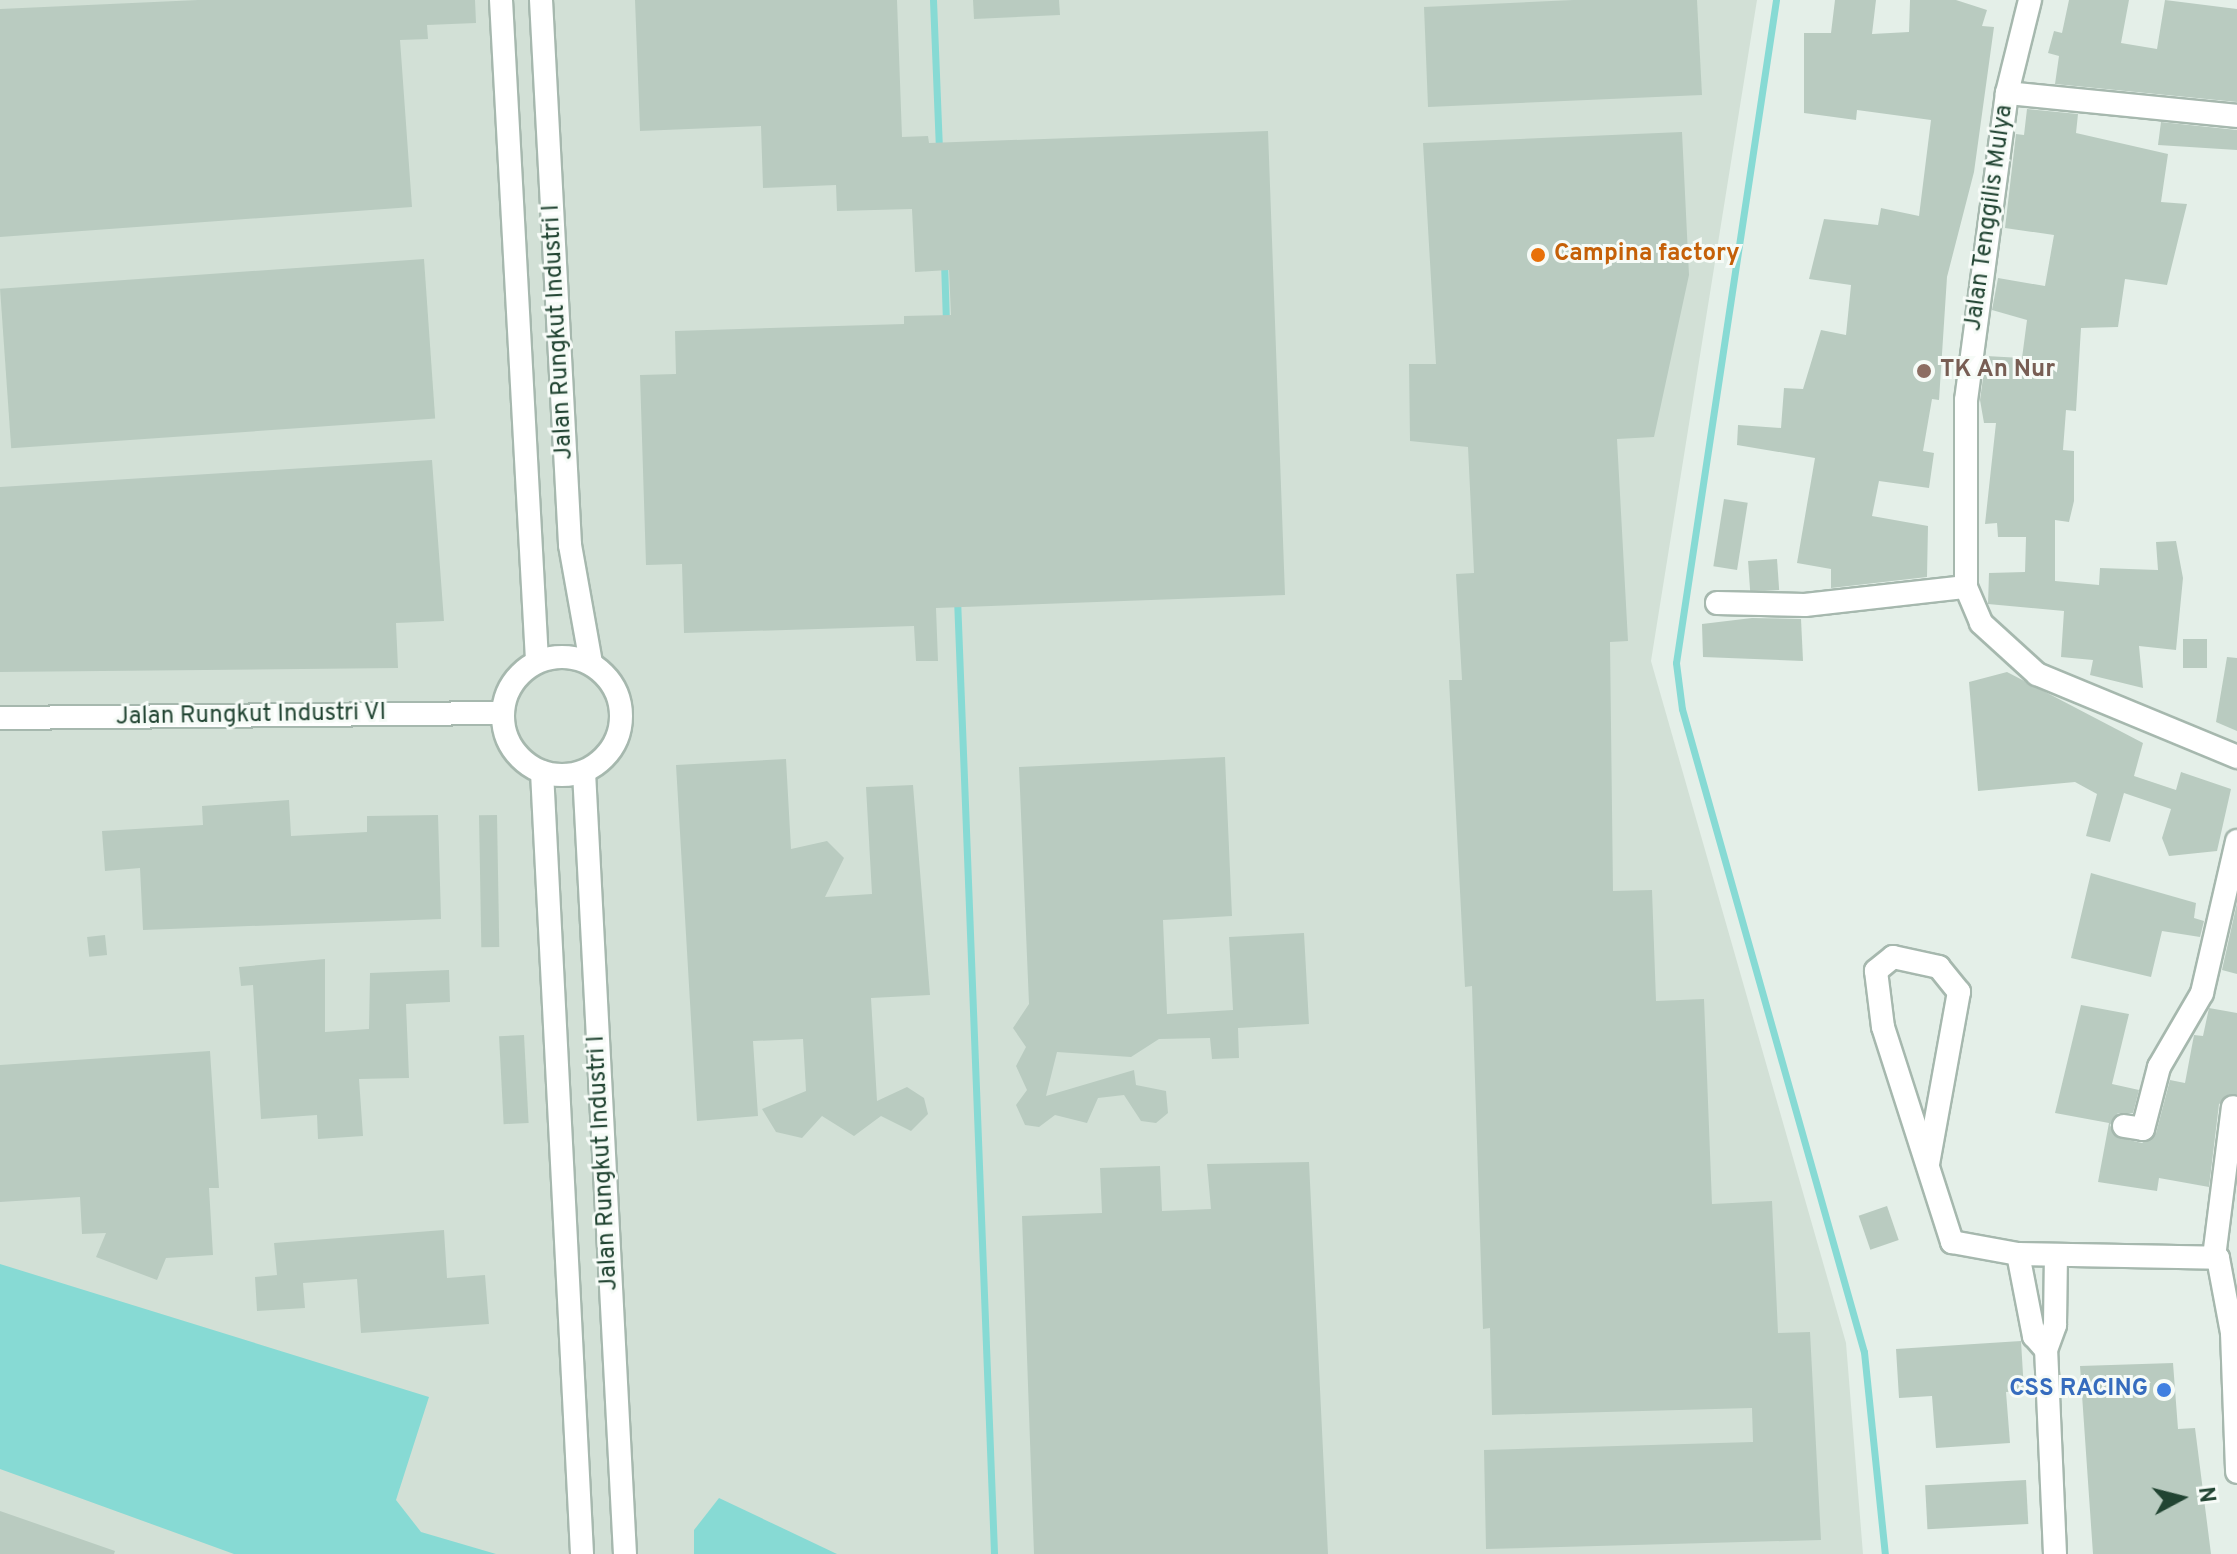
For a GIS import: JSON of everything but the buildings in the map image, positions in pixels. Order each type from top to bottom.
[{"type":"street","name":"Jalan Rungkut Industri I","points":[[501,0],[537,661]]},
{"type":"street","name":"Jalan Rungkut Industri I","points":[[541,0],[570,545],[591,663]]},
{"type":"street","name":"Jalan Tenggilis Mulya","points":[[2030,0],[2007,93],[1966,400],[1966,587],[1981,623],[2037,674],[2237,757]]},
{"type":"street","points":[[2007,93],[2237,116]]},
{"type":"street","points":[[1717,603],[1805,605],[1966,587]]},
{"type":"street","points":[[573,656],[591,663],[608,676],[622,717],[612,750],[584,772],[542,772],[513,749],[503,713],[519,674],[537,661],[573,656]]},
{"type":"street","name":"Jalan Rungkut Industri VI","points":[[0,718],[503,713]]},
{"type":"street","name":"Jalan Rungkut Industri I","points":[[542,772],[582,1554]]},
{"type":"street","name":"Jalan Rungkut Industri I","points":[[584,772],[625,1554]]},
{"type":"street","points":[[2124,1126],[2143,1129],[2159,1067],[2202,993],[2237,841]]},
{"type":"street","points":[[1928,1164],[1959,992],[1939,967],[1893,957],[1879,962],[1876,987],[1928,1164],[1952,1242],[2018,1254],[2214,1257],[2226,1270],[2237,1472]]},
{"type":"street","points":[[2214,1257],[2233,1107]]},
{"type":"street","points":[[2018,1254],[2034,1336],[2046,1350]]},
{"type":"street","points":[[2055,1554],[2046,1350],[2055,1325],[2056,1255]]},
{"type":"shaded area","points":[[0,0],[1757,0],[1651,661],[1846,1343],[1863,1554],[0,1554]]},
{"type":"water","points":[[0,1264],[429,1397],[396,1500],[421,1532],[496,1554],[234,1554],[0,1469]]},
{"type":"water","points":[[719,1498],[837,1554],[694,1554],[694,1530]]},
{"type":"waterway","points":[[933,0],[939,150]]},
{"type":"waterway","points":[[1776,0],[1676,663],[1682,709],[1864,1352],[1885,1554]]},
{"type":"waterway","points":[[944,262],[946,322]]},
{"type":"waterway","points":[[957,598],[994,1554]]},
{"type":"place","name":"Campina factory","points":[[1538,255]]},
{"type":"place","name":"TK An Nur","points":[[1924,371]]},
{"type":"place","name":"CSS RACING","points":[[2164,1390]]}]
